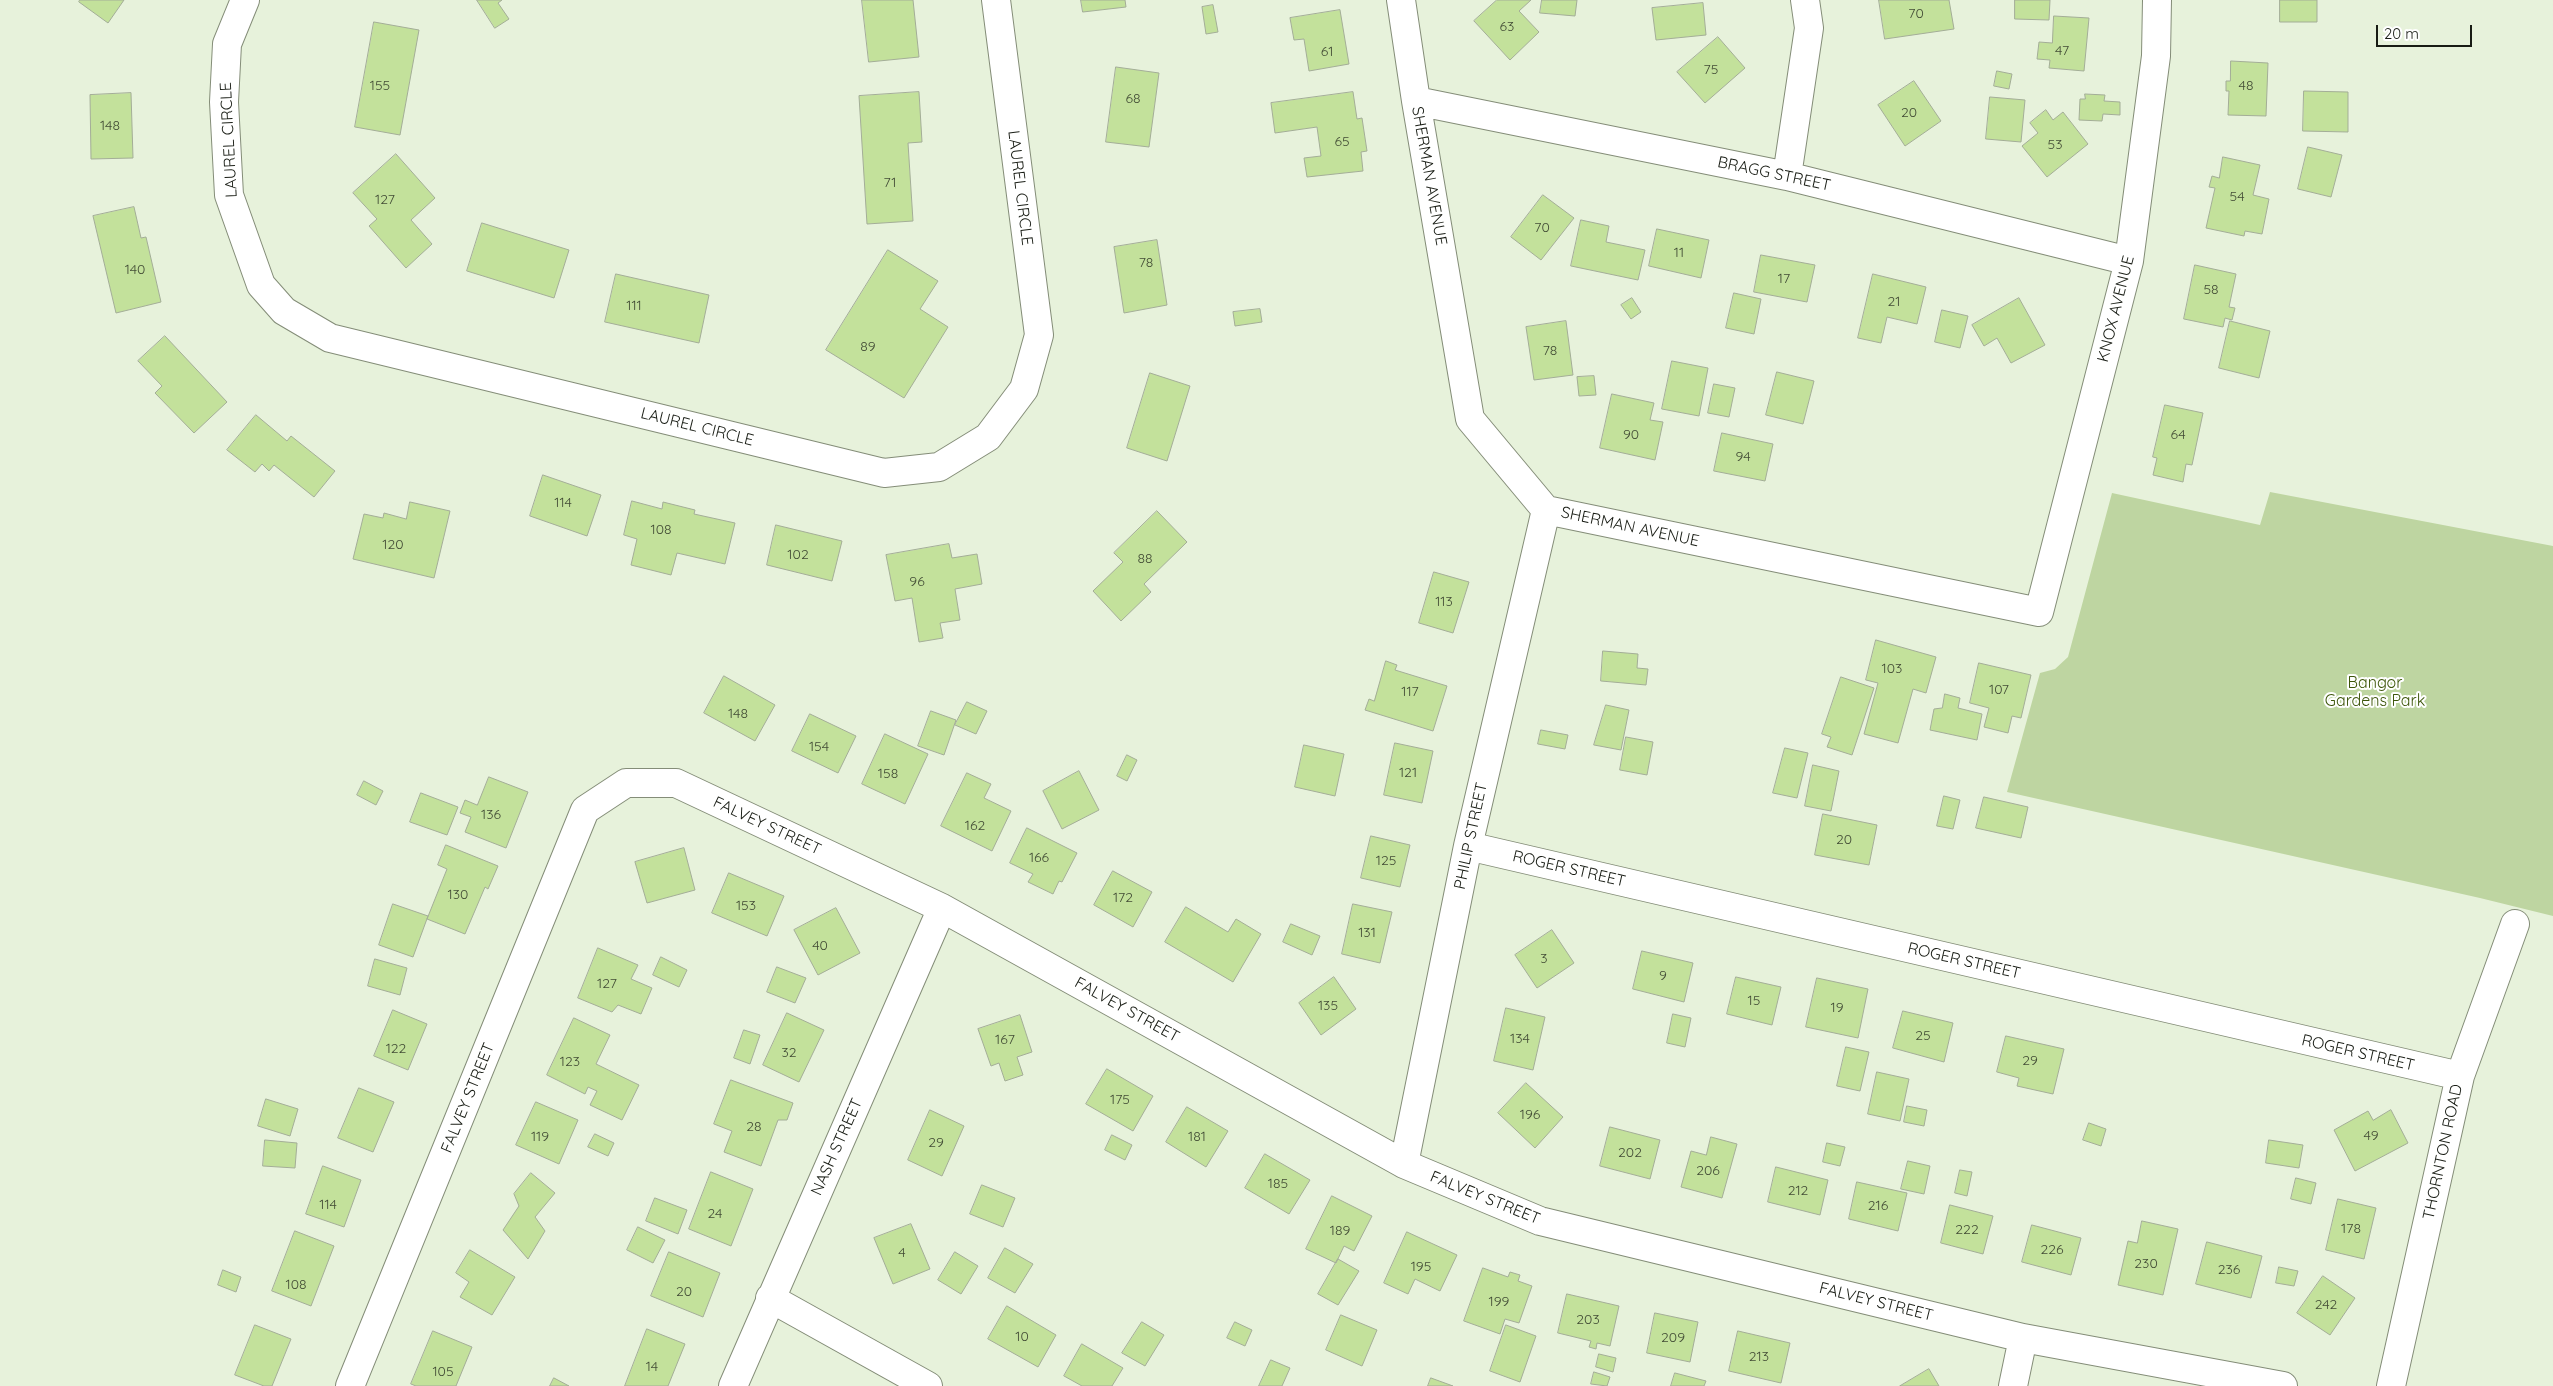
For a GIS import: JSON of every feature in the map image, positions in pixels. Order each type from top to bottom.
[{"type":"street","name":"LAUREL CIRCLE","points":[[245,0],[227,44],[224,102],[229,195],[261,285],[284,310],[330,338],[884,473],[939,467],[988,437],[1024,389],[1039,335],[996,0]]},
{"type":"street","name":"SHERMAN AVENUE","points":[[1401,0],[1416,101],[1470,419],[1546,510],[2039,612]]},
{"type":"street","points":[[1786,176],[1809,28],[1805,0]]},
{"type":"street","name":"KNOX AVENUE","points":[[2039,612],[2129,261],[2156,56],[2157,0]]},
{"type":"street","name":"BRAGG STREET","points":[[1416,101],[1786,176],[2129,261]]},
{"type":"street","name":"PHILIP STREET","points":[[1404,1164],[1468,846],[1546,510]]},
{"type":"street","name":"FALVEY STREET","points":[[350,1386],[585,810],[626,783],[676,783],[942,908],[1404,1164],[1540,1221],[2023,1338],[2283,1386]]},
{"type":"street","name":"ROGER STREET","points":[[1468,846],[2460,1076]]},
{"type":"street","name":"NASH STREET","points":[[733,1386],[942,908]]},
{"type":"street","name":"THORNTON ROAD","points":[[2391,1386],[2460,1076],[2515,924]]},
{"type":"street","points":[[770,1298],[928,1386]]},
{"type":"street","points":[[2013,1386],[2023,1338]]},
{"type":"green space","name":"Bangor Gardens Park","points":[[2270,492],[2553,546],[2553,916],[2007,792],[2040,673],[2055,669],[2068,657],[2112,493],[2260,525]]},
{"type":"building","points":[[80,0],[124,0],[108,23],[79,2]]},
{"type":"building","points":[[477,0],[502,0],[498,3],[509,19],[495,28]]},
{"type":"building","points":[[862,0],[913,0],[919,57],[869,62]]},
{"type":"building","points":[[1081,0],[1125,0],[1126,7],[1083,12]]},
{"type":"building","points":[[1497,0],[1531,0],[1519,11],[1539,32],[1510,60],[1474,21]]},
{"type":"building","points":[[1542,0],[1577,0],[1575,16],[1540,13]]},
{"type":"building","points":[[1879,0],[1949,0],[1954,29],[1885,39]]},
{"type":"building","points":[[2015,0],[2050,0],[2049,20],[2015,19]]},
{"type":"building","points":[[2280,0],[2317,0],[2317,22],[2280,22]]},
{"type":"building","points":[[1703,3],[1706,35],[1656,40],[1652,8]]},
{"type":"building","points":[[1213,5],[1218,32],[1206,34],[1202,7]]},
{"type":"building","points":[[1340,10],[1349,64],[1309,71],[1304,39],[1294,40],[1290,18]]},
{"type":"building","points":[[2054,16],[2089,18],[2084,71],[2049,68],[2050,60],[2037,59],[2039,42],[2052,43]]},
{"type":"building","points":[[374,22],[419,30],[400,135],[355,127]]},
{"type":"building","points":[[1718,37],[1745,68],[1705,103],[1677,72]]},
{"type":"building","points":[[2231,61],[2268,63],[2266,116],[2228,115],[2229,91],[2226,91],[2226,81],[2230,81]]},
{"type":"building","points":[[1116,67],[1159,73],[1149,147],[1106,142]]},
{"type":"building","points":[[1997,71],[2012,74],[2009,89],[1994,86]]},
{"type":"building","points":[[1914,81],[1941,121],[1905,146],[1878,105]]},
{"type":"building","points":[[2304,91],[2348,92],[2348,132],[2303,131]]},
{"type":"building","points":[[919,92],[922,142],[908,143],[913,221],[867,224],[859,96]]},
{"type":"building","points":[[1353,92],[1357,119],[1362,118],[1367,151],[1361,152],[1363,171],[1307,177],[1304,158],[1321,156],[1317,127],[1275,133],[1271,103]]},
{"type":"building","points":[[131,93],[133,158],[91,159],[90,95]]},
{"type":"building","points":[[2085,94],[2105,95],[2104,101],[2120,102],[2120,115],[2103,114],[2102,121],[2079,120],[2080,99],[2085,99]]},
{"type":"building","points":[[1990,97],[2025,100],[2021,142],[1986,139]]},
{"type":"building","points":[[2046,110],[2053,120],[2063,112],[2088,144],[2047,177],[2022,146],[2038,133],[2030,123]]},
{"type":"building","points":[[2308,147],[2342,155],[2331,197],[2298,189]]},
{"type":"building","points":[[396,154],[435,198],[411,220],[432,244],[406,268],[369,226],[377,219],[353,193]]},
{"type":"building","points":[[2223,157],[2260,165],[2253,195],[2269,199],[2262,234],[2245,231],[2244,236],[2206,228],[2215,188],[2209,187],[2212,176],[2219,178]]},
{"type":"building","points":[[1543,195],[1574,218],[1541,260],[1511,237]]},
{"type":"building","points":[[134,207],[141,238],[146,237],[161,302],[116,313],[93,216]]},
{"type":"building","points":[[1581,220],[1609,226],[1606,242],[1645,250],[1638,280],[1571,266]]},
{"type":"building","points":[[482,223],[569,250],[554,298],[467,271]]},
{"type":"building","points":[[1657,229],[1709,240],[1701,278],[1649,266]]},
{"type":"building","points":[[1157,240],[1167,305],[1124,313],[1114,247]]},
{"type":"building","points":[[888,250],[938,281],[920,309],[948,327],[904,398],[826,350]]},
{"type":"building","points":[[1761,255],[1815,265],[1807,302],[1754,292]]},
{"type":"building","points":[[2195,265],[2236,274],[2229,307],[2235,308],[2232,320],[2225,318],[2223,327],[2184,319]]},
{"type":"building","points":[[616,274],[709,295],[699,343],[605,322]]},
{"type":"building","points":[[1873,274],[1926,287],[1917,324],[1887,317],[1881,343],[1858,338]]},
{"type":"building","points":[[1734,293],[1761,299],[1754,334],[1726,328]]},
{"type":"building","points":[[1632,298],[1641,312],[1631,319],[1621,305]]},
{"type":"building","points":[[2019,298],[2045,345],[2011,363],[1997,338],[1984,346],[1972,325]]},
{"type":"building","points":[[1260,309],[1262,322],[1235,326],[1233,312]]},
{"type":"building","points":[[1942,310],[1968,316],[1960,348],[1935,342]]},
{"type":"building","points":[[1566,321],[1573,375],[1534,380],[1526,327]]},
{"type":"building","points":[[2230,321],[2270,331],[2259,378],[2219,368]]},
{"type":"building","points":[[165,336],[227,402],[194,433],[155,393],[162,386],[138,361]]},
{"type":"building","points":[[1672,361],[1708,368],[1699,416],[1662,409]]},
{"type":"building","points":[[1777,372],[1814,381],[1803,424],[1766,415]]},
{"type":"building","points":[[1150,373],[1190,386],[1167,461],[1127,448]]},
{"type":"building","points":[[1594,376],[1596,395],[1579,396],[1577,377]]},
{"type":"building","points":[[1714,384],[1735,388],[1729,417],[1708,413]]},
{"type":"building","points":[[1612,394],[1654,403],[1650,420],[1663,422],[1655,460],[1600,448]]},
{"type":"building","points":[[2165,405],[2203,413],[2192,465],[2186,464],[2183,482],[2153,475],[2157,458],[2153,457]]},
{"type":"building","points":[[256,415],[287,441],[291,436],[335,471],[314,497],[274,465],[269,471],[262,464],[255,472],[227,450]]},
{"type":"building","points":[[1722,433],[1773,444],[1765,481],[1714,471]]},
{"type":"building","points":[[543,475],[601,495],[587,536],[530,516]]},
{"type":"building","points":[[632,501],[662,509],[663,502],[695,510],[694,514],[735,523],[725,564],[677,553],[671,575],[631,565],[637,539],[624,535]]},
{"type":"building","points":[[410,502],[450,511],[434,578],[353,559],[364,514],[383,518],[384,513],[406,519]]},
{"type":"building","points":[[1157,511],[1187,542],[1144,584],[1151,592],[1121,621],[1093,591],[1123,562],[1114,553]]},
{"type":"building","points":[[776,525],[842,541],[832,581],[767,565]]},
{"type":"building","points":[[949,544],[952,558],[977,554],[982,584],[955,589],[960,620],[940,623],[943,638],[919,642],[912,598],[895,601],[886,555]]},
{"type":"building","points":[[1434,572],[1469,582],[1453,633],[1419,623]]},
{"type":"building","points":[[1876,640],[1936,657],[1926,693],[1913,689],[1898,743],[1864,734],[1878,683],[1866,680]]},
{"type":"building","points":[[1603,651],[1638,654],[1637,668],[1648,669],[1646,685],[1601,681]]},
{"type":"building","points":[[1386,661],[1397,665],[1395,670],[1447,686],[1433,731],[1365,710],[1369,699],[1374,701]]},
{"type":"building","points":[[1979,663],[2031,675],[2021,718],[2012,716],[2008,733],[1984,727],[1989,708],[1970,703]]},
{"type":"building","points":[[724,676],[775,705],[755,741],[704,713]]},
{"type":"building","points":[[1841,677],[1874,688],[1852,755],[1827,747],[1831,737],[1822,734]]},
{"type":"building","points":[[1945,694],[1960,698],[1958,708],[1982,714],[1977,740],[1930,730],[1934,709],[1942,708]]},
{"type":"building","points":[[967,702],[987,711],[976,734],[955,725]]},
{"type":"building","points":[[1606,705],[1629,710],[1621,750],[1594,745]]},
{"type":"building","points":[[931,711],[956,720],[944,755],[918,746]]},
{"type":"building","points":[[810,714],[856,736],[838,773],[792,751]]},
{"type":"building","points":[[1541,730],[1568,735],[1565,749],[1538,744]]},
{"type":"building","points":[[885,734],[928,754],[905,804],[862,784]]},
{"type":"building","points":[[1626,737],[1653,742],[1647,775],[1620,770]]},
{"type":"building","points":[[1395,743],[1433,751],[1422,803],[1384,795]]},
{"type":"building","points":[[1304,745],[1344,754],[1335,796],[1295,787]]},
{"type":"building","points":[[1785,748],[1808,753],[1797,798],[1773,793]]},
{"type":"building","points":[[1127,755],[1137,760],[1127,781],[1117,776]]},
{"type":"building","points":[[1813,765],[1839,771],[1831,811],[1805,806]]},
{"type":"building","points":[[1079,771],[1099,810],[1062,829],[1043,791]]},
{"type":"building","points":[[967,773],[991,784],[984,798],[1011,811],[992,851],[941,826]]},
{"type":"building","points":[[489,777],[528,792],[506,848],[465,832],[471,817],[460,813],[465,800],[477,805]]},
{"type":"building","points":[[364,781],[383,791],[376,805],[357,795]]},
{"type":"building","points":[[421,793],[458,807],[447,835],[410,822]]},
{"type":"building","points":[[1944,796],[1960,800],[1953,829],[1937,826]]},
{"type":"building","points":[[1984,797],[2028,807],[2021,838],[1976,828]]},
{"type":"building","points":[[1823,814],[1877,825],[1869,865],[1815,855]]},
{"type":"building","points":[[1027,828],[1077,853],[1062,882],[1059,881],[1053,894],[1028,882],[1033,874],[1010,863]]},
{"type":"building","points":[[1371,836],[1410,845],[1400,887],[1361,878]]},
{"type":"building","points":[[446,845],[498,866],[488,889],[485,887],[465,934],[427,919],[447,869],[438,865]]},
{"type":"building","points":[[684,848],[695,890],[647,903],[635,862]]},
{"type":"building","points":[[1113,871],[1152,892],[1133,927],[1094,905]]},
{"type":"building","points":[[729,873],[784,896],[767,936],[712,913]]},
{"type":"building","points":[[393,904],[428,916],[413,957],[379,945]]},
{"type":"building","points":[[1353,904],[1392,912],[1380,963],[1342,954]]},
{"type":"building","points":[[1186,907],[1228,932],[1236,919],[1261,934],[1233,982],[1165,942]]},
{"type":"building","points":[[836,908],[860,953],[818,975],[794,930]]},
{"type":"building","points":[[1291,924],[1320,936],[1312,955],[1283,942]]},
{"type":"building","points":[[1552,930],[1574,963],[1537,988],[1515,955]]},
{"type":"building","points":[[598,948],[638,965],[631,979],[652,988],[641,1014],[618,1005],[612,1012],[578,998]]},
{"type":"building","points":[[1642,951],[1693,963],[1684,1002],[1633,989]]},
{"type":"building","points":[[661,957],[687,970],[679,987],[653,975]]},
{"type":"building","points":[[375,959],[407,968],[400,995],[368,986]]},
{"type":"building","points":[[777,967],[806,978],[795,1003],[767,992]]},
{"type":"building","points":[[1334,977],[1356,1009],[1321,1035],[1299,1003]]},
{"type":"building","points":[[1736,977],[1781,987],[1772,1025],[1727,1014]]},
{"type":"building","points":[[1817,978],[1868,989],[1858,1038],[1806,1027]]},
{"type":"building","points":[[1506,1008],[1545,1017],[1533,1070],[1494,1061]]},
{"type":"building","points":[[393,1010],[427,1024],[408,1070],[374,1056]]},
{"type":"building","points":[[1903,1011],[1953,1023],[1944,1062],[1893,1048]]},
{"type":"building","points":[[787,1013],[824,1030],[799,1082],[763,1065]]},
{"type":"building","points":[[1673,1014],[1691,1018],[1685,1047],[1667,1043]]},
{"type":"building","points":[[1020,1015],[1032,1052],[1017,1057],[1023,1075],[1005,1081],[999,1063],[991,1066],[978,1029]]},
{"type":"building","points":[[574,1018],[610,1035],[596,1064],[639,1085],[622,1120],[590,1105],[597,1091],[588,1087],[585,1094],[547,1075]]},
{"type":"building","points":[[744,1030],[760,1035],[750,1064],[734,1058]]},
{"type":"building","points":[[2006,1036],[2064,1049],[2053,1094],[2017,1086],[2019,1078],[1997,1072]]},
{"type":"building","points":[[1846,1047],[1869,1052],[1860,1091],[1837,1086]]},
{"type":"building","points":[[1107,1069],[1153,1096],[1133,1131],[1086,1104]]},
{"type":"building","points":[[1877,1072],[1909,1079],[1900,1121],[1868,1114]]},
{"type":"building","points":[[731,1080],[793,1103],[787,1120],[778,1120],[761,1166],[724,1152],[732,1131],[714,1124]]},
{"type":"building","points":[[1526,1083],[1563,1117],[1535,1148],[1498,1113]]},
{"type":"building","points":[[359,1088],[394,1102],[373,1152],[338,1138]]},
{"type":"building","points":[[266,1099],[298,1109],[290,1136],[258,1126]]},
{"type":"building","points":[[536,1102],[578,1120],[559,1164],[516,1145]]},
{"type":"building","points":[[1907,1106],[1927,1110],[1924,1126],[1904,1122]]},
{"type":"building","points":[[1187,1107],[1228,1131],[1206,1167],[1166,1142]]},
{"type":"building","points":[[930,1110],[964,1126],[942,1176],[908,1160]]},
{"type":"building","points":[[2391,1110],[2408,1143],[2355,1171],[2334,1130],[2368,1111],[2373,1120]]},
{"type":"building","points":[[2089,1123],[2106,1129],[2101,1146],[2083,1140]]},
{"type":"building","points":[[1610,1127],[1660,1140],[1650,1179],[1600,1166]]},
{"type":"building","points":[[595,1134],[614,1143],[608,1156],[588,1147]]},
{"type":"building","points":[[1112,1135],[1132,1145],[1125,1160],[1105,1150]]},
{"type":"building","points":[[1711,1137],[1737,1144],[1722,1198],[1681,1187],[1691,1151],[1706,1155]]},
{"type":"building","points":[[265,1140],[297,1143],[295,1168],[263,1166]]},
{"type":"building","points":[[2269,1140],[2303,1145],[2299,1168],[2266,1163]]},
{"type":"building","points":[[1827,1143],[1845,1147],[1840,1166],[1823,1162]]},
{"type":"building","points":[[1265,1154],[1310,1180],[1289,1214],[1245,1188]]},
{"type":"building","points":[[1908,1161],[1930,1166],[1924,1194],[1901,1189]]},
{"type":"building","points":[[323,1166],[361,1180],[344,1227],[306,1214]]},
{"type":"building","points":[[1776,1167],[1828,1180],[1820,1215],[1768,1202]]},
{"type":"building","points":[[1960,1170],[1972,1172],[1967,1196],[1955,1193]]},
{"type":"building","points":[[711,1172],[753,1189],[731,1246],[689,1229]]},
{"type":"building","points":[[531,1173],[555,1193],[535,1217],[545,1231],[528,1259],[503,1230],[519,1206],[514,1194]]},
{"type":"building","points":[[2296,1178],[2316,1183],[2311,1204],[2291,1199]]},
{"type":"building","points":[[1857,1182],[1907,1193],[1898,1231],[1849,1219]]},
{"type":"building","points":[[982,1185],[1015,1198],[1003,1227],[970,1214]]},
{"type":"building","points":[[1332,1196],[1372,1216],[1354,1251],[1344,1246],[1336,1263],[1306,1249]]},
{"type":"building","points":[[655,1198],[687,1210],[678,1234],[646,1221]]},
{"type":"building","points":[[2338,1199],[2376,1208],[2364,1259],[2326,1250]]},
{"type":"building","points":[[1950,1205],[1993,1216],[1983,1254],[1941,1243]]},
{"type":"building","points":[[2142,1221],[2178,1229],[2163,1295],[2118,1285],[2128,1241],[2137,1243]]},
{"type":"building","points":[[911,1224],[930,1269],[893,1284],[874,1238]]},
{"type":"building","points":[[2032,1225],[2081,1238],[2071,1275],[2022,1262]]},
{"type":"building","points":[[638,1227],[665,1240],[653,1263],[627,1250]]},
{"type":"building","points":[[295,1231],[334,1246],[311,1306],[272,1291]]},
{"type":"building","points":[[1407,1232],[1457,1255],[1440,1291],[1415,1279],[1408,1294],[1384,1283]]},
{"type":"building","points":[[2207,1242],[2262,1256],[2251,1298],[2196,1284]]},
{"type":"building","points":[[1005,1248],[1033,1264],[1015,1293],[988,1278]]},
{"type":"building","points":[[470,1250],[515,1277],[492,1315],[460,1297],[469,1282],[456,1273]]},
{"type":"building","points":[[669,1252],[720,1273],[703,1317],[651,1296]]},
{"type":"building","points":[[955,1252],[978,1266],[961,1294],[938,1280]]},
{"type":"building","points":[[1338,1259],[1359,1271],[1338,1305],[1318,1294]]},
{"type":"building","points":[[2279,1267],[2298,1271],[2294,1286],[2276,1283]]},
{"type":"building","points":[[1483,1268],[1508,1277],[1510,1272],[1520,1275],[1518,1281],[1532,1286],[1519,1323],[1505,1319],[1500,1334],[1464,1321]]},
{"type":"building","points":[[223,1270],[241,1277],[236,1292],[218,1285]]},
{"type":"building","points":[[2323,1276],[2355,1298],[2330,1335],[2297,1313]]},
{"type":"building","points":[[1567,1294],[1619,1306],[1610,1346],[1597,1343],[1596,1349],[1589,1347],[1591,1341],[1558,1333]]},
{"type":"building","points":[[1007,1306],[1056,1335],[1038,1367],[988,1339]]},
{"type":"building","points":[[1655,1313],[1698,1322],[1690,1362],[1647,1353]]},
{"type":"building","points":[[1341,1315],[1377,1330],[1362,1366],[1326,1350]]},
{"type":"building","points":[[1142,1322],[1164,1335],[1145,1366],[1122,1353]]},
{"type":"building","points":[[1235,1322],[1252,1330],[1245,1346],[1227,1338]]},
{"type":"building","points":[[255,1325],[291,1339],[272,1386],[264,1386],[235,1375]]},
{"type":"building","points":[[1506,1325],[1536,1336],[1520,1382],[1490,1371]]},
{"type":"building","points":[[647,1329],[685,1344],[668,1386],[625,1386]]},
{"type":"building","points":[[433,1331],[472,1347],[456,1386],[416,1386],[411,1384]]},
{"type":"building","points":[[1738,1331],[1790,1343],[1781,1383],[1729,1371]]},
{"type":"building","points":[[1082,1344],[1123,1368],[1112,1386],[1082,1386],[1064,1376]]},
{"type":"building","points":[[1599,1354],[1616,1358],[1613,1372],[1596,1367]]},
{"type":"building","points":[[1271,1360],[1290,1368],[1282,1386],[1259,1386]]},
{"type":"building","points":[[1929,1369],[1939,1386],[1900,1386]]},
{"type":"building","points":[[1594,1372],[1610,1377],[1607,1386],[1591,1384]]},
{"type":"building","points":[[1675,1373],[1706,1381],[1704,1386],[1671,1386]]},
{"type":"building","points":[[554,1378],[569,1386],[550,1386]]},
{"type":"building","points":[[1431,1378],[1453,1386],[1428,1386]]}]
